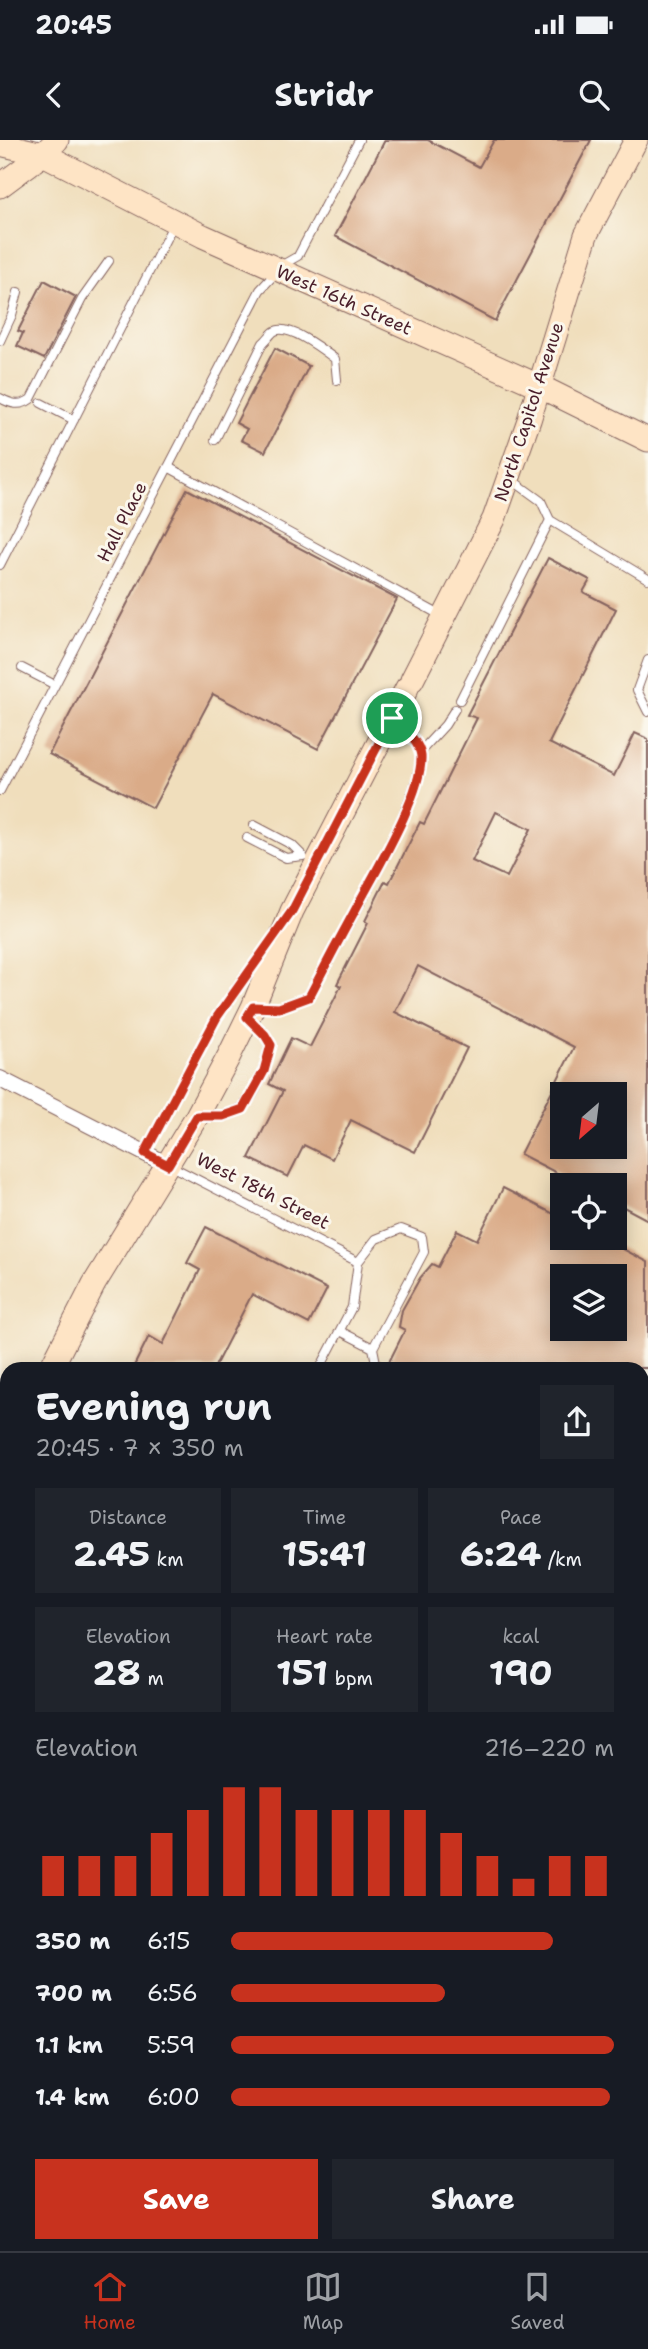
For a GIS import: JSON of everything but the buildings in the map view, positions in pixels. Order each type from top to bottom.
[{"type":"main road","name":"North Capitol Avenue","points":[[54,1362],[94,1284],[197,1116],[250,1012],[310,860],[392,718],[494,519],[586,235],[636,140]]},
{"type":"main road","name":"West 16th Street","points":[[0,144],[43,145],[175,222],[278,271],[539,386],[648,440]]},
{"type":"main road","points":[[0,186],[43,145]]},
{"type":"street","name":"West 18th Street","points":[[0,1079],[168,1165]]},
{"type":"lane","name":"Hall Place","points":[[0,791],[260,290],[284,264],[298,256],[359,140]]},
{"type":"lane","points":[[0,565],[175,222]]},
{"type":"lane","points":[[0,398],[17,404],[31,399],[82,299],[109,261]]},
{"type":"lane","points":[[0,341],[12,315],[18,292]]},
{"type":"lane","points":[[215,440],[263,343],[275,331],[287,330],[319,346],[335,359],[337,380]]},
{"type":"lane","points":[[41,403],[74,420]]},
{"type":"lane","points":[[168,467],[218,499],[444,617]]},
{"type":"lane","points":[[509,478],[541,501],[550,520],[648,579]]},
{"type":"lane","points":[[460,700],[550,520]]},
{"type":"lane","points":[[648,662],[637,690],[648,712]]},
{"type":"lane","points":[[22,667],[55,685]]},
{"type":"lane","points":[[421,752],[446,725],[455,709]]},
{"type":"lane","points":[[197,1116],[223,1116],[243,1109],[264,1071],[271,1045],[250,1012],[279,1008],[309,997],[391,844],[416,787],[421,766],[421,752],[416,743],[392,718]]},
{"type":"lane","points":[[254,825],[292,845],[310,860]]},
{"type":"lane","points":[[247,838],[286,858],[310,860]]},
{"type":"lane","points":[[145,1153],[217,1017],[292,911]]},
{"type":"lane","name":"West 18th Street","points":[[168,1165],[358,1262]]},
{"type":"lane","points":[[323,1362],[352,1307],[358,1262],[376,1239],[401,1228],[422,1237],[425,1252],[373,1348],[376,1362]]},
{"type":"lane","points":[[340,1331],[373,1348]]},
{"type":"route","points":[[392,718],[421,752],[416,787],[391,844],[309,997],[279,1008],[253,1007],[247,1017],[271,1045],[264,1071],[243,1109],[223,1116],[197,1116],[168,1165],[145,1153],[217,1017],[292,911],[392,718]]}]
